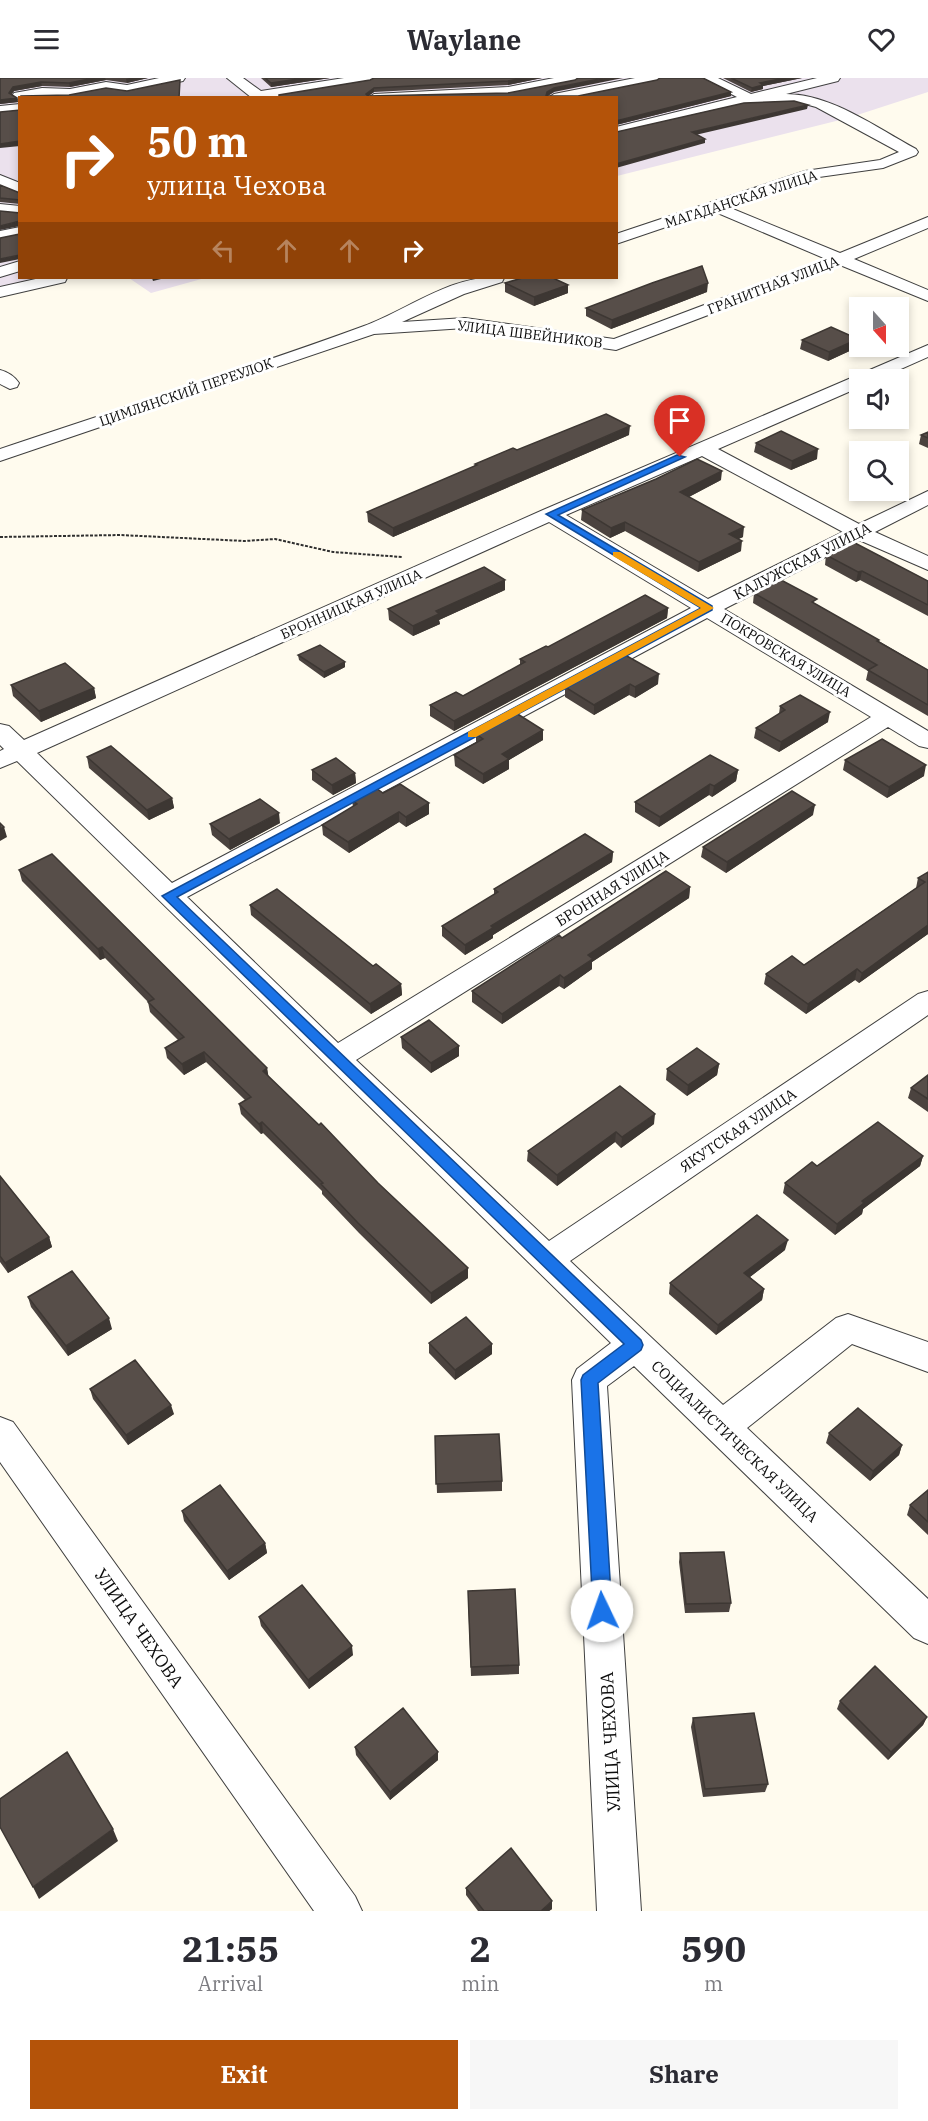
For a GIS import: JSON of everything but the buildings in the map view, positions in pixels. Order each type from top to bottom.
[{"type":"street","points":[[0,110],[39,81],[93,78]]},
{"type":"street","points":[[21,96],[42,92],[70,93],[106,86],[127,89],[178,78]]},
{"type":"street","points":[[238,81],[262,96],[370,78]]},
{"type":"street","points":[[443,96],[512,94],[574,78]]},
{"type":"street","points":[[564,96],[656,78]]},
{"type":"street","points":[[698,78],[710,80],[752,98],[803,98],[821,104],[928,160]]},
{"type":"street","points":[[710,80],[729,78]]},
{"type":"street","points":[[618,131],[833,78]]},
{"type":"street","points":[[238,81],[263,80]]},
{"type":"street","points":[[481,80],[512,94]]},
{"type":"street","points":[[369,96],[402,88],[408,83]]},
{"type":"street","name":"МАГАДАНСКАЯ УЛИЦА","points":[[618,238],[810,174],[883,164],[911,153]]},
{"type":"street","points":[[0,180],[18,188]]},
{"type":"street","points":[[716,207],[928,296]]},
{"type":"street","points":[[0,209],[18,211]]},
{"type":"street","name":"ГРАНИТНАЯ УЛИЦА","points":[[616,345],[840,259],[928,222]]},
{"type":"street","points":[[0,236],[18,232]]},
{"type":"street","points":[[0,272],[18,267]]},
{"type":"street","points":[[0,292],[54,279]]},
{"type":"street","points":[[372,329],[458,290],[493,279]]},
{"type":"street","name":"УЛИЦА ШВЕЙНИКОВ","points":[[372,329],[465,322],[616,345]]},
{"type":"street","name":"ЦИМЛЯНСКИЙ ПЕРЕУЛОК","points":[[0,455],[372,329]]},
{"type":"street","name":"БРОННИЦКАЯ УЛИЦА","points":[[885,369],[928,350]]},
{"type":"street","points":[[0,375],[10,383],[0,386]]},
{"type":"street","name":"БРОННИЦКАЯ УЛИЦА","points":[[7,748],[849,385]]},
{"type":"street","points":[[702,448],[859,532],[928,564]]},
{"type":"street","name":"КАЛУЖСКАЯ УЛИЦА","points":[[168,896],[708,608],[928,497]]},
{"type":"street","name":"ПОКРОВСКАЯ УЛИЦА","points":[[550,514],[928,741]]},
{"type":"street","name":"БРОННАЯ УЛИЦА","points":[[336,1058],[888,717]]},
{"type":"street","name":"СОЦИАЛИСТИЧЕСКАЯ УЛИЦА","points":[[7,748],[168,896],[720,1428],[928,1625]]},
{"type":"street","name":"ЯКУТСКАЯ УЛИЦА","points":[[548,1260],[928,1001]]},
{"type":"street","points":[[720,1428],[848,1328],[928,1357]]},
{"type":"street","name":"УЛИЦА ЧЕХОВА","points":[[619,1911],[589,1380],[635,1345]]},
{"type":"street","name":"УЛИЦА ЧЕХОВА","points":[[0,1433],[340,1911]]},
{"type":"path","points":[[0,537],[120,535],[245,541],[275,539],[333,552],[412,558]]},
{"type":"shaded area","points":[[0,78],[928,78],[928,92],[848,118],[618,176],[618,96],[18,96],[18,279],[40,279],[0,288]]},
{"type":"shaded area","points":[[130,279],[201,279],[151,293]]},
{"type":"slow traffic","points":[[472,734],[708,608],[616,554]]},
{"type":"route","points":[[602,1611],[589,1380],[635,1345],[168,896],[708,608],[550,514],[680,457]]}]
